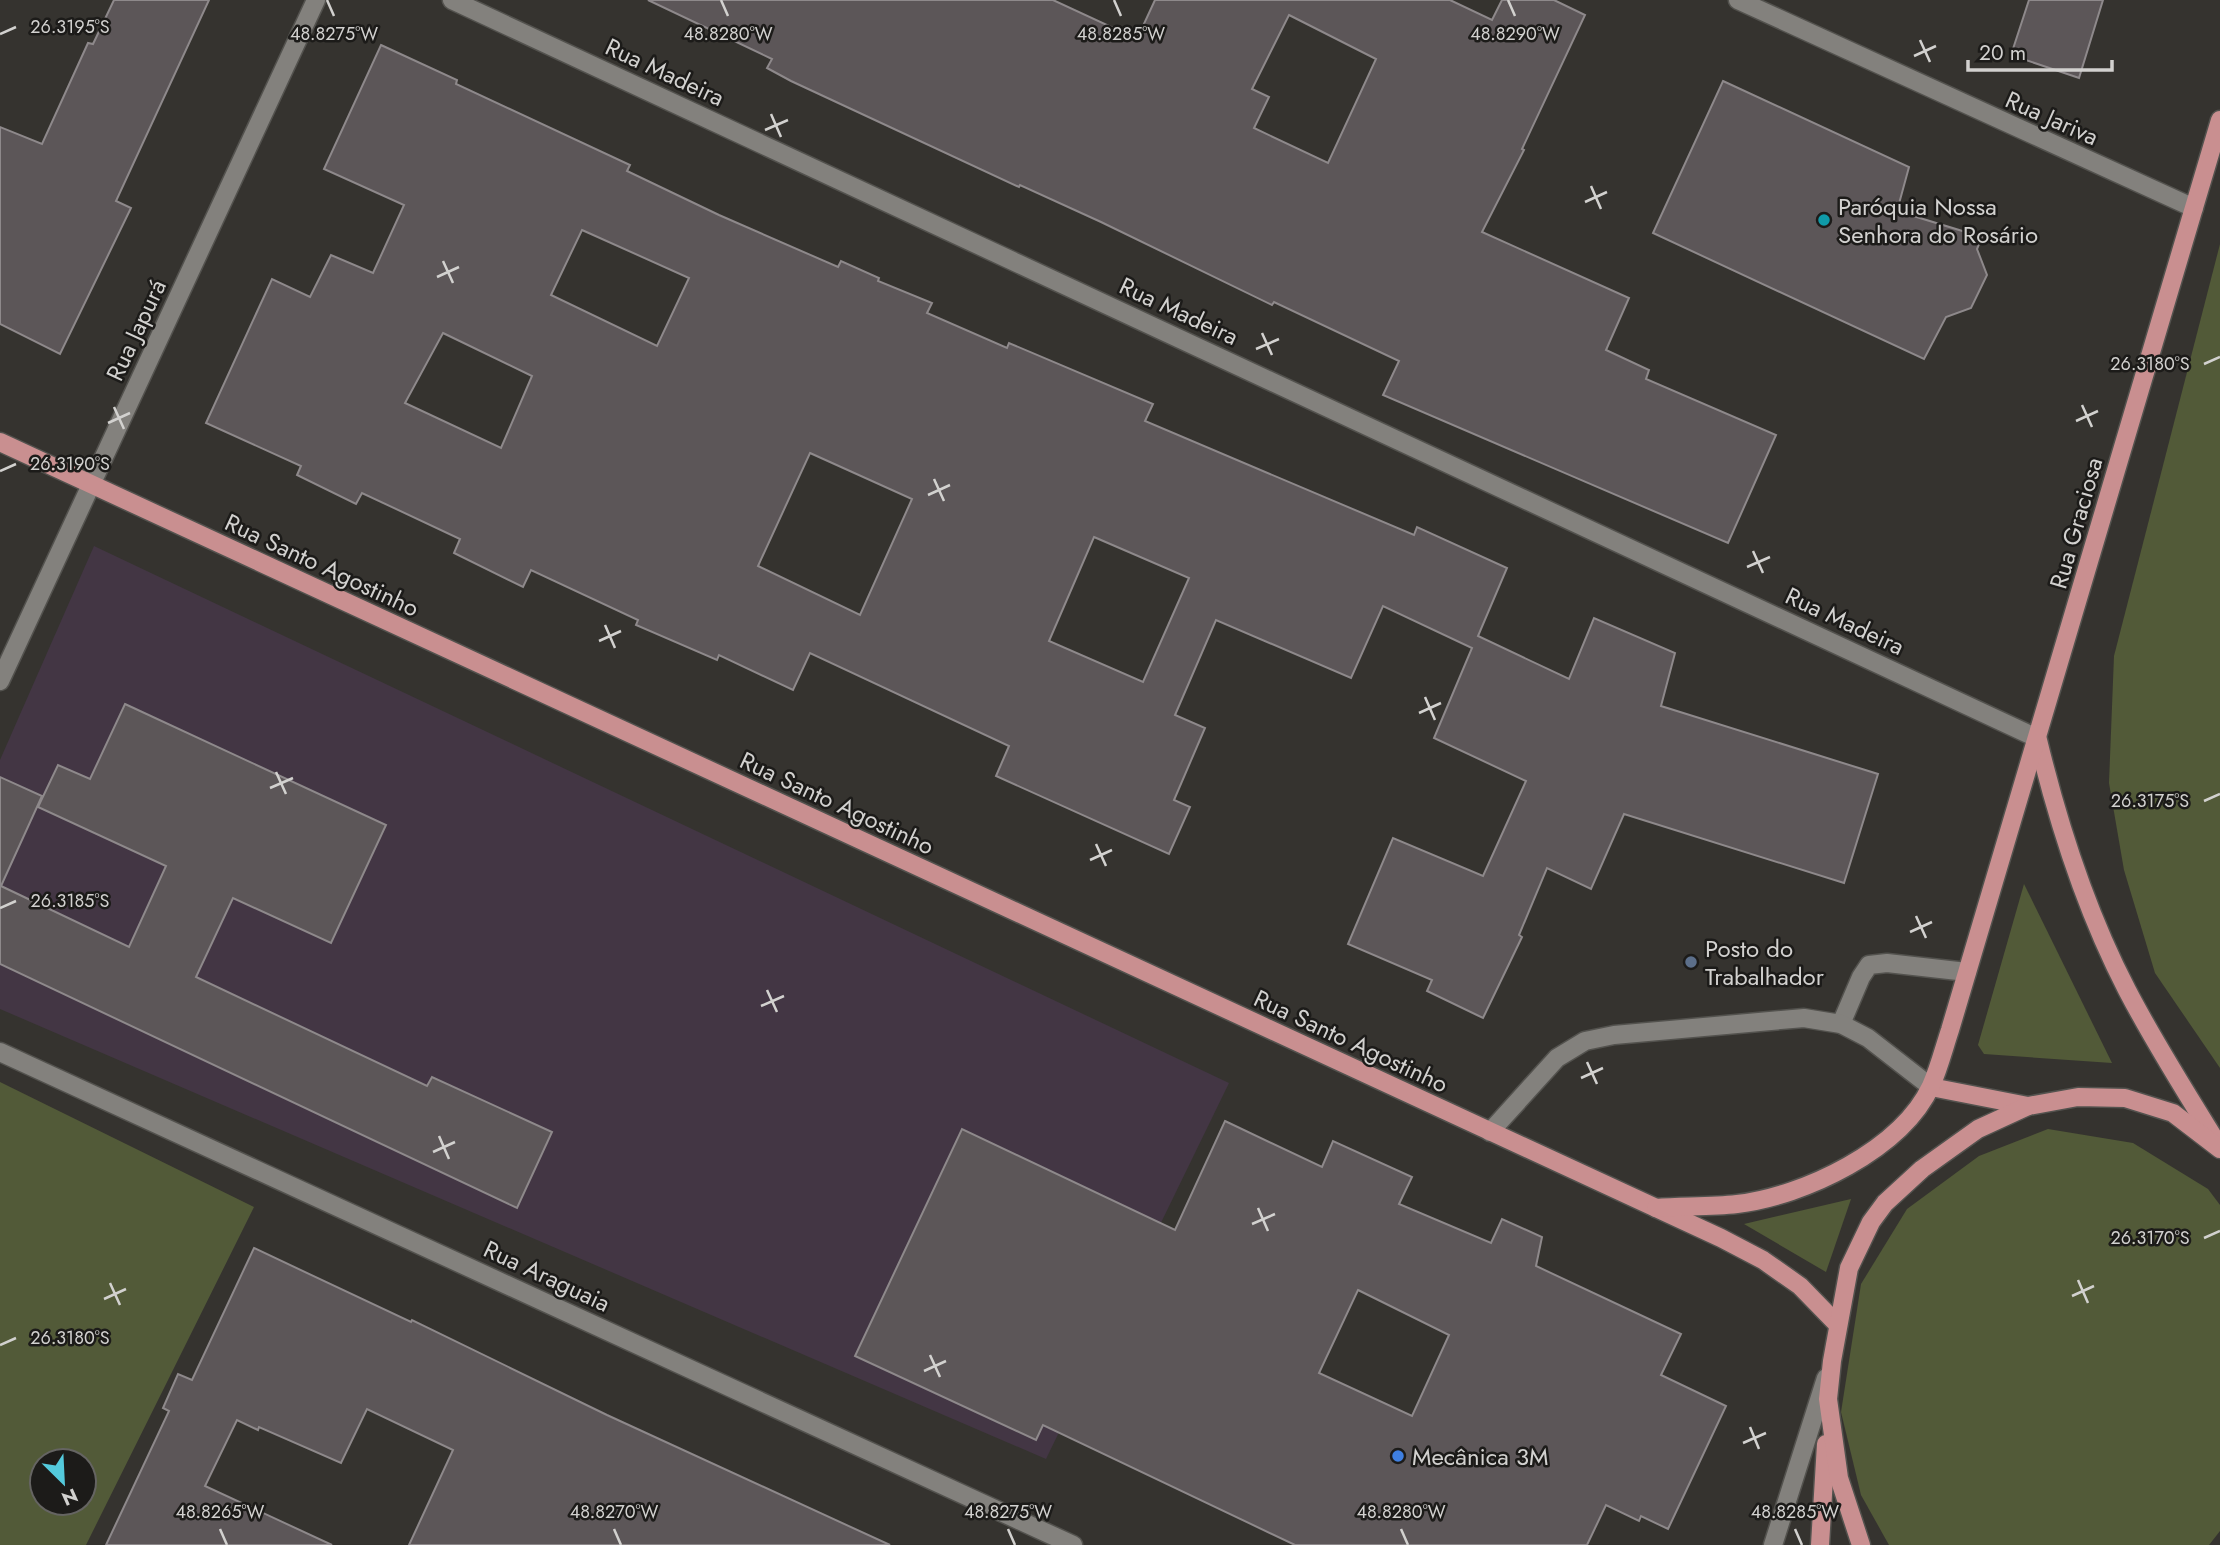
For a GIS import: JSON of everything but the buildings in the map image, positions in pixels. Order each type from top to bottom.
[{"type":"main road","name":"Rua Graciosa","points":[[1886,1140],[1912,1113],[1931,1087],[2220,120]]},
{"type":"main road","name":"Rua Santo Agostinho","points":[[0,442],[1721,1238],[1763,1260],[1800,1286],[1838,1325]]},
{"type":"main road","points":[[2037,738],[2053,802],[2097,926],[2127,990],[2220,1148]]},
{"type":"main road","points":[[1931,1087],[2028,1106]]},
{"type":"main road","points":[[1821,1545],[1828,1399],[1838,1325],[1849,1268],[1871,1222],[1885,1203],[1922,1169],[1978,1129],[2028,1106],[2078,1097],[2125,1098],[2173,1112],[2220,1148]]},
{"type":"main road","name":"Rua Santo Agostinho","points":[[1653,1208],[1738,1204],[1804,1187],[1851,1164],[1886,1140]]},
{"type":"main road","points":[[1828,1399],[1839,1478],[1861,1545]]},
{"type":"street","name":"Rua Japurá","points":[[0,681],[316,0]]},
{"type":"street","name":"Rua Madeira","points":[[452,0],[2037,738]]},
{"type":"street","name":"Rua Jariva","points":[[1738,0],[2194,208]]},
{"type":"street","points":[[1841,1024],[1861,977],[1870,965],[1886,963],[1967,972]]},
{"type":"street","points":[[1490,1132],[1557,1058],[1585,1041],[1614,1035],[1804,1018],[1841,1024],[1868,1038],[1931,1087]]},
{"type":"street","name":"Rua Araguaia","points":[[0,1052],[1073,1545]]},
{"type":"street","points":[[1773,1545],[1832,1362]]},
{"type":"shaded area","points":[[94,546],[1229,1083],[1046,1459],[0,1009],[0,760]]},
{"type":"green space","points":[[2220,244],[2220,1068],[2155,973],[2124,870],[2109,783],[2114,656]]},
{"type":"green space","points":[[2024,884],[2112,1063],[1984,1054],[1978,1045]]},
{"type":"green space","points":[[0,1082],[254,1207],[86,1545],[0,1545]]},
{"type":"green space","points":[[2048,1129],[2133,1143],[2208,1189],[2220,1205],[2220,1531],[2209,1545],[1889,1545],[1861,1495],[1841,1412],[1861,1284],[1907,1209],[1979,1156]]},
{"type":"green space","points":[[1851,1199],[1826,1272],[1744,1224]]},
{"type":"place","name":"Paróquia Nossa Senhora do Rosário","points":[[1824,220]]},
{"type":"place","name":"Posto do Trabalhador","points":[[1691,962]]},
{"type":"place","name":"Mecânica 3M","points":[[1398,1456]]}]
